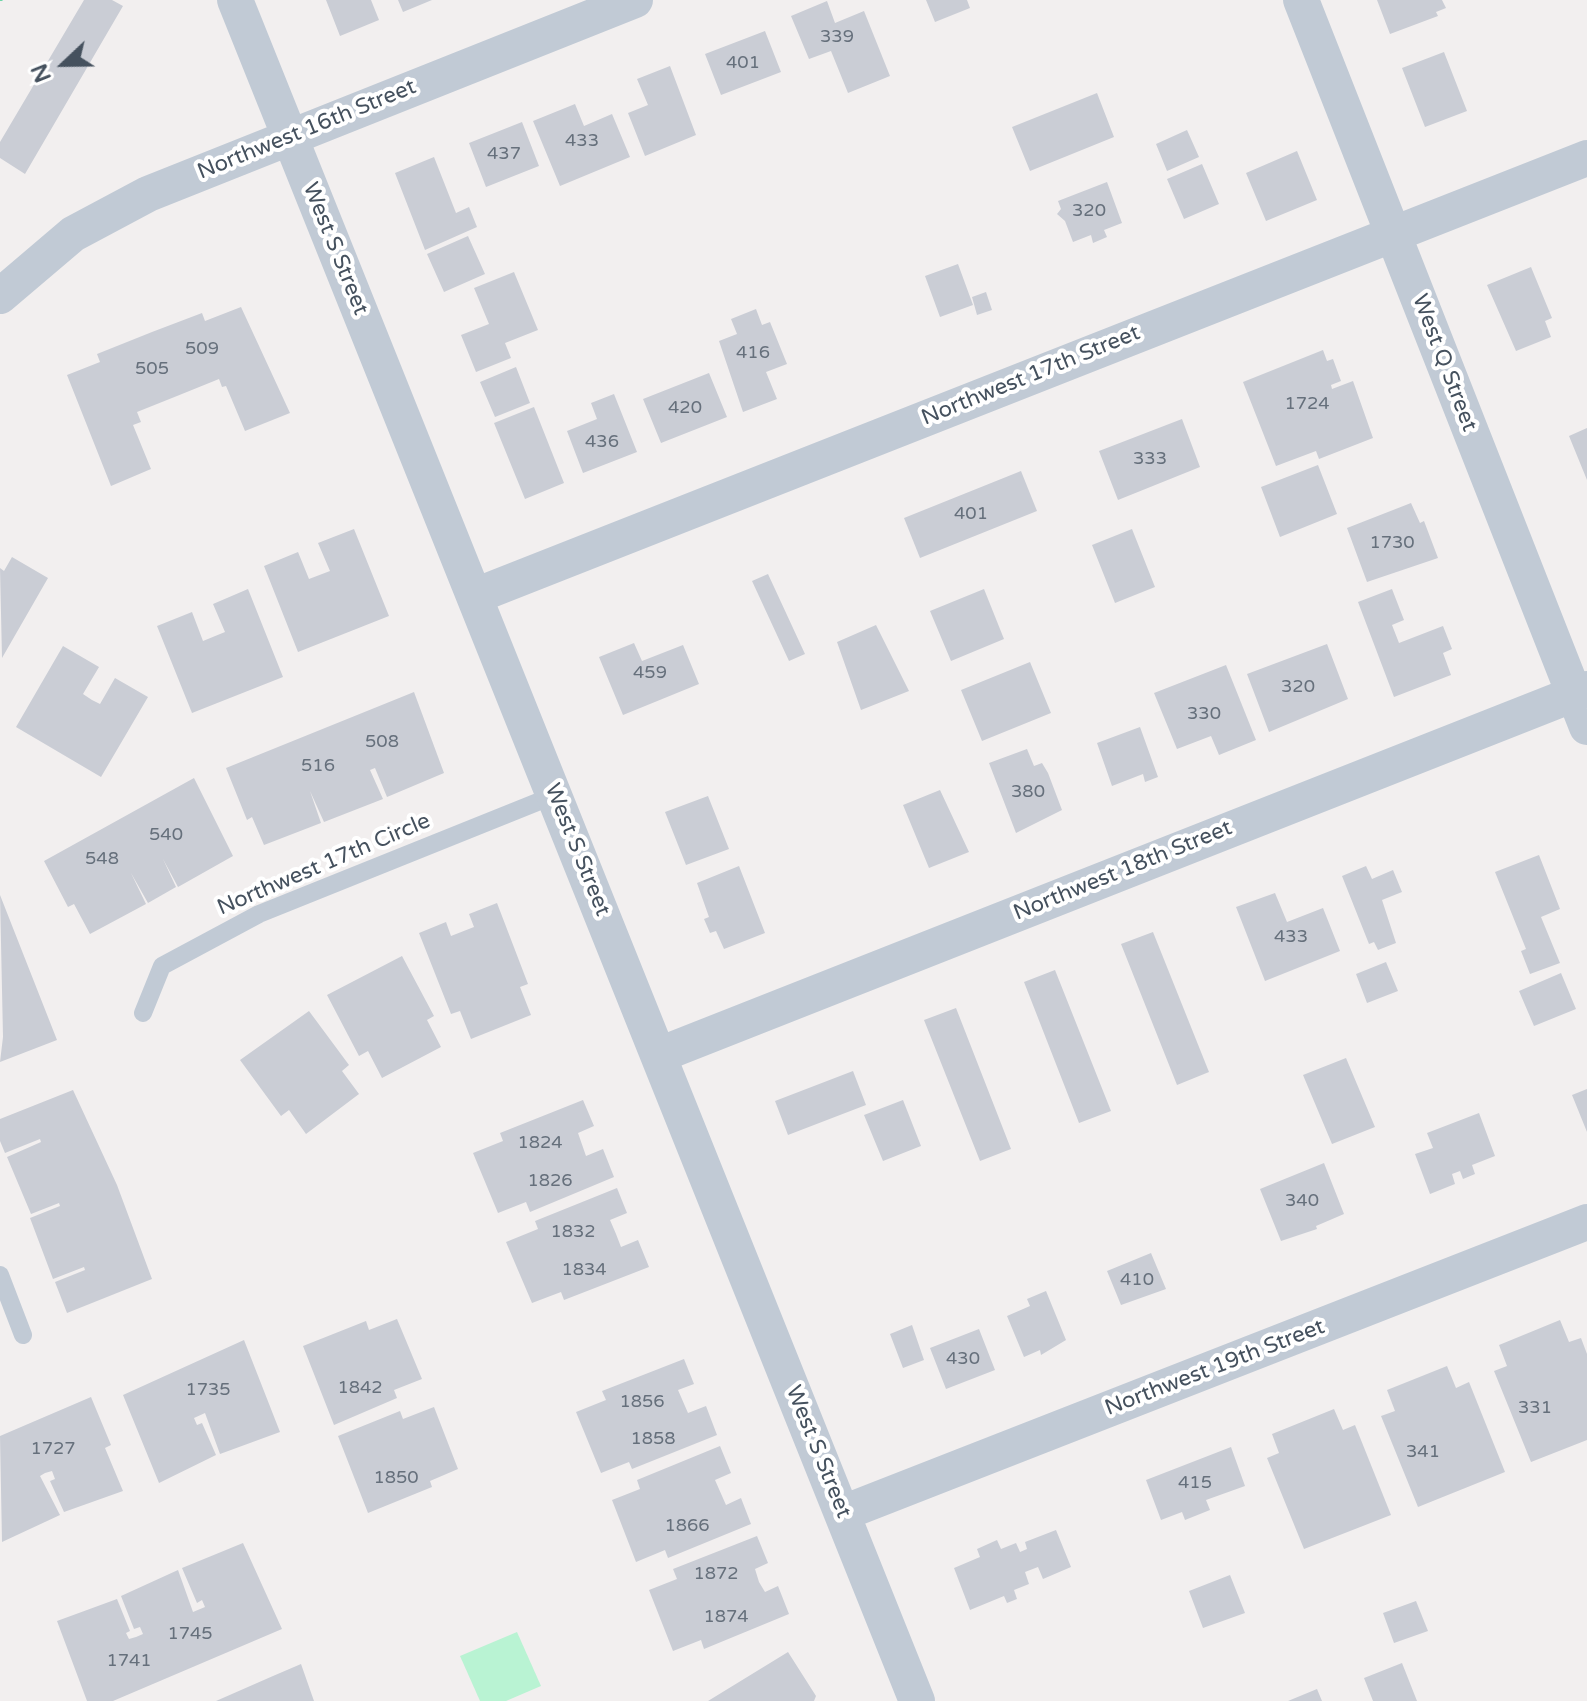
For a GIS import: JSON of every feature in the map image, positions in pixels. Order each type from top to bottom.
[{"type":"street","name":"West S Street","points":[[235,0],[917,1701]]},
{"type":"street","name":"Northwest 16th Street","points":[[0,296],[73,234],[110,212],[635,0]]},
{"type":"street","name":"West Q Street","points":[[1301,0],[1583,703]]},
{"type":"street","name":"Northwest 17th Street","points":[[475,596],[1587,158]]},
{"type":"street","name":"Northwest 18th Street","points":[[659,1055],[1583,703]]},
{"type":"street","name":"Northwest 19th Street","points":[[843,1513],[1587,1222]]},
{"type":"lane","name":"Northwest 17th Circle","points":[[143,1013],[162,966],[245,921],[555,795]]},
{"type":"lane","points":[[0,1275],[23,1335]]},
{"type":"green space","points":[[517,1632],[541,1686],[506,1701],[480,1701],[460,1656]]},
{"type":"building","points":[[84,0],[112,0],[123,6],[25,174],[0,158],[0,142]]},
{"type":"building","points":[[326,0],[371,0],[379,20],[340,36]]},
{"type":"building","points":[[398,0],[432,0],[403,12]]},
{"type":"building","points":[[926,0],[967,0],[970,8],[935,22]]},
{"type":"building","points":[[1377,0],[1442,0],[1446,8],[1436,12],[1438,16],[1390,34]]},
{"type":"building","points":[[827,1],[835,23],[864,11],[890,76],[848,93],[831,51],[809,59],[791,16]]},
{"type":"building","points":[[765,31],[781,72],[721,95],[705,54]]},
{"type":"building","points":[[1444,52],[1467,111],[1425,127],[1402,68]]},
{"type":"building","points":[[670,66],[696,135],[645,156],[628,113],[648,105],[637,79]]},
{"type":"building","points":[[1097,93],[1114,137],[1030,171],[1012,127]]},
{"type":"building","points":[[575,104],[584,126],[612,114],[630,157],[560,186],[533,121]]},
{"type":"building","points":[[522,122],[539,166],[486,187],[469,143]]},
{"type":"building","points":[[1187,130],[1199,157],[1167,171],[1156,144]]},
{"type":"building","points":[[1297,151],[1317,200],[1266,221],[1246,173]]},
{"type":"building","points":[[434,157],[456,213],[469,207],[477,227],[425,250],[395,173]]},
{"type":"building","points":[[1202,164],[1219,204],[1184,219],[1167,179]]},
{"type":"building","points":[[1107,182],[1122,223],[1104,230],[1107,237],[1093,243],[1091,235],[1073,242],[1065,221],[1057,214],[1061,209],[1058,201]]},
{"type":"building","points":[[468,236],[485,274],[444,292],[427,254]]},
{"type":"building","points":[[958,264],[973,305],[940,317],[925,276]]},
{"type":"building","points":[[1531,267],[1552,318],[1545,321],[1551,337],[1516,351],[1487,285]]},
{"type":"building","points":[[514,272],[538,330],[505,343],[511,358],[476,372],[461,335],[489,324],[474,288]]},
{"type":"building","points":[[986,292],[992,310],[977,315],[972,297]]},
{"type":"building","points":[[241,307],[290,413],[245,431],[226,386],[222,387],[219,379],[137,412],[141,422],[133,425],[151,469],[111,486],[67,375],[100,362],[97,354],[152,332],[202,313],[205,321]]},
{"type":"building","points":[[756,309],[762,325],[770,322],[787,364],[766,372],[777,399],[743,412],[719,341],[737,334],[731,319]]},
{"type":"building","points":[[1323,350],[1327,361],[1333,359],[1341,381],[1331,385],[1332,389],[1353,381],[1373,438],[1319,459],[1316,451],[1276,466],[1243,382]]},
{"type":"building","points":[[516,367],[530,403],[495,417],[480,382]]},
{"type":"building","points":[[709,373],[727,417],[661,443],[643,399]]},
{"type":"building","points":[[614,394],[637,452],[583,473],[567,431],[597,419],[591,403]]},
{"type":"building","points":[[534,407],[564,483],[525,499],[494,423]]},
{"type":"building","points":[[1182,419],[1200,467],[1118,500],[1099,451]]},
{"type":"building","points":[[1587,428],[1587,480],[1569,436]]},
{"type":"building","points":[[1318,465],[1337,514],[1280,537],[1261,487]]},
{"type":"building","points":[[1021,471],[1037,511],[920,558],[904,518]]},
{"type":"building","points":[[1411,503],[1420,523],[1424,521],[1438,558],[1367,582],[1347,528]]},
{"type":"building","points":[[354,529],[389,616],[298,652],[264,566],[298,552],[309,579],[330,571],[318,543]]},
{"type":"building","points":[[1132,529],[1155,587],[1115,603],[1092,545]]},
{"type":"building","points":[[12,557],[48,578],[2,658],[0,568],[4,571]]},
{"type":"building","points":[[768,574],[805,654],[789,661],[752,581]]},
{"type":"building","points":[[248,589],[283,677],[192,713],[157,626],[192,612],[203,641],[225,632],[213,604]]},
{"type":"building","points":[[984,589],[1004,639],[951,661],[930,611]]},
{"type":"building","points":[[1392,589],[1404,620],[1392,625],[1399,643],[1443,626],[1452,649],[1443,653],[1451,675],[1394,697],[1358,602]]},
{"type":"building","points":[[876,625],[909,691],[861,710],[837,642]]},
{"type":"building","points":[[634,643],[642,661],[683,645],[699,684],[623,715],[599,657]]},
{"type":"building","points":[[1327,644],[1348,699],[1269,732],[1247,674]]},
{"type":"building","points":[[63,646],[99,667],[83,694],[92,700],[100,704],[115,678],[148,697],[101,777],[16,727]]},
{"type":"building","points":[[1030,662],[1051,713],[982,741],[961,690]]},
{"type":"building","points":[[1226,665],[1256,740],[1219,755],[1211,736],[1177,749],[1154,693]]},
{"type":"building","points":[[414,692],[444,773],[387,797],[375,768],[370,770],[383,799],[324,822],[310,791],[321,823],[264,845],[252,817],[247,820],[226,768]]},
{"type":"building","points":[[1140,727],[1158,777],[1145,782],[1143,774],[1112,786],[1097,743]]},
{"type":"building","points":[[1027,749],[1034,766],[1042,763],[1048,773],[1062,810],[1016,833],[989,763]]},
{"type":"building","points":[[194,778],[233,856],[178,887],[163,859],[176,887],[148,903],[131,873],[146,904],[90,934],[74,904],[68,907],[44,861]]},
{"type":"building","points":[[940,790],[969,852],[929,868],[903,805]]},
{"type":"building","points":[[708,796],[729,849],[686,865],[665,812]]},
{"type":"building","points":[[1539,855],[1560,909],[1541,917],[1560,963],[1530,974],[1521,951],[1526,949],[1495,872]]},
{"type":"building","points":[[739,866],[765,933],[724,949],[716,931],[710,933],[704,919],[709,917],[697,883]]},
{"type":"building","points":[[1366,866],[1372,879],[1393,870],[1402,892],[1382,900],[1396,943],[1378,950],[1374,942],[1369,944],[1342,876]]},
{"type":"building","points":[[1275,893],[1287,922],[1323,908],[1340,951],[1265,981],[1236,907]]},
{"type":"building","points":[[0,895],[57,1040],[0,1062],[3,1037]]},
{"type":"building","points":[[497,903],[528,984],[520,987],[531,1015],[471,1039],[460,1011],[451,1014],[419,933],[446,922],[451,936],[474,927],[469,914]]},
{"type":"building","points":[[1153,932],[1209,1072],[1177,1085],[1121,944]]},
{"type":"building","points":[[402,956],[434,1016],[427,1020],[441,1047],[382,1078],[368,1051],[359,1056],[327,995]]},
{"type":"building","points":[[1386,962],[1398,991],[1367,1003],[1356,974]]},
{"type":"building","points":[[1055,970],[1111,1111],[1079,1123],[1024,982]]},
{"type":"building","points":[[1561,973],[1576,1009],[1534,1026],[1519,991]]},
{"type":"building","points":[[956,1008],[1011,1149],[980,1161],[924,1020]]},
{"type":"building","points":[[309,1011],[349,1065],[342,1071],[359,1094],[306,1134],[289,1110],[281,1116],[240,1060]]},
{"type":"building","points":[[1346,1058],[1375,1127],[1332,1144],[1303,1075]]},
{"type":"building","points":[[853,1071],[866,1105],[788,1135],[775,1101]]},
{"type":"building","points":[[1587,1089],[1587,1132],[1572,1095]]},
{"type":"building","points":[[73,1090],[117,1185],[152,1279],[67,1313],[55,1282],[85,1270],[84,1267],[53,1279],[30,1218],[60,1206],[59,1203],[31,1214],[7,1157],[41,1142],[40,1139],[5,1153],[0,1141],[0,1119]]},
{"type":"building","points":[[583,1100],[594,1126],[578,1133],[586,1156],[603,1149],[614,1177],[530,1212],[526,1202],[498,1213],[473,1153],[503,1141],[500,1133]]},
{"type":"building","points":[[903,1100],[921,1146],[883,1161],[864,1115]]},
{"type":"building","points":[[1479,1113],[1495,1156],[1472,1165],[1475,1174],[1463,1179],[1460,1171],[1452,1174],[1455,1184],[1430,1194],[1415,1154],[1433,1148],[1427,1133]]},
{"type":"building","points":[[1324,1163],[1344,1214],[1316,1226],[1317,1229],[1281,1241],[1260,1189]]},
{"type":"building","points":[[617,1188],[627,1213],[610,1220],[621,1247],[638,1240],[649,1267],[564,1300],[561,1292],[532,1303],[506,1242],[538,1229],[535,1221]]},
{"type":"building","points":[[1151,1253],[1166,1289],[1121,1305],[1107,1271]]},
{"type":"building","points":[[1046,1291],[1066,1340],[1041,1355],[1040,1350],[1024,1357],[1007,1316],[1030,1306],[1027,1299]]},
{"type":"building","points":[[397,1319],[422,1379],[394,1390],[397,1398],[334,1425],[303,1346],[366,1321],[369,1330]]},
{"type":"building","points":[[1560,1320],[1569,1342],[1581,1338],[1587,1354],[1587,1440],[1531,1462],[1494,1371],[1507,1366],[1499,1345]]},
{"type":"building","points":[[912,1325],[924,1360],[903,1368],[890,1334]]},
{"type":"building","points":[[979,1329],[995,1370],[946,1389],[930,1348]]},
{"type":"building","points":[[244,1340],[280,1432],[220,1454],[205,1413],[194,1418],[197,1425],[202,1423],[216,1455],[159,1483],[123,1395]]},
{"type":"building","points":[[684,1359],[694,1384],[678,1390],[688,1413],[706,1406],[717,1435],[632,1469],[629,1462],[601,1473],[576,1412],[606,1400],[602,1391]]},
{"type":"building","points":[[1447,1366],[1456,1388],[1469,1382],[1505,1472],[1418,1507],[1381,1416],[1395,1411],[1387,1390]]},
{"type":"building","points":[[91,1397],[111,1445],[105,1448],[123,1491],[64,1512],[50,1481],[55,1479],[52,1471],[45,1473],[40,1476],[60,1515],[2,1542],[0,1436]]},
{"type":"building","points":[[434,1407],[458,1469],[430,1481],[432,1487],[368,1513],[338,1436],[400,1411],[403,1419]]},
{"type":"building","points":[[1334,1409],[1343,1430],[1355,1425],[1391,1515],[1304,1549],[1267,1458],[1279,1453],[1272,1434]]},
{"type":"building","points":[[720,1446],[731,1473],[715,1480],[726,1505],[741,1498],[751,1524],[668,1558],[665,1550],[636,1562],[612,1500],[640,1489],[637,1480]]},
{"type":"building","points":[[1231,1447],[1245,1486],[1206,1500],[1210,1510],[1185,1520],[1182,1512],[1161,1520],[1146,1480]]},
{"type":"building","points":[[1056,1530],[1071,1567],[1043,1579],[1038,1567],[1025,1572],[1029,1584],[1014,1590],[1017,1599],[1007,1603],[1004,1596],[970,1610],[954,1568],[980,1557],[977,1549],[997,1540],[1001,1549],[1016,1543],[1020,1552],[1027,1549],[1025,1542]]},
{"type":"building","points":[[757,1536],[768,1563],[755,1569],[759,1582],[765,1592],[778,1586],[789,1614],[704,1649],[701,1640],[673,1651],[649,1590],[677,1579],[673,1569]]},
{"type":"building","points":[[243,1543],[282,1629],[113,1701],[87,1701],[57,1621],[117,1599],[130,1631],[126,1633],[129,1639],[136,1637],[143,1634],[140,1627],[134,1629],[121,1596],[178,1570],[193,1612],[205,1607],[202,1600],[197,1603],[182,1568]]},
{"type":"building","points":[[1230,1575],[1245,1613],[1203,1628],[1189,1591]]},
{"type":"building","points":[[1416,1601],[1428,1631],[1394,1643],[1383,1613]]},
{"type":"building","points":[[788,1652],[816,1696],[814,1701],[708,1701]]},
{"type":"building","points":[[1402,1663],[1417,1701],[1373,1701],[1364,1678]]},
{"type":"building","points":[[301,1664],[314,1701],[216,1701],[273,1676]]},
{"type":"building","points":[[1317,1689],[1322,1701],[1288,1701]]}]
